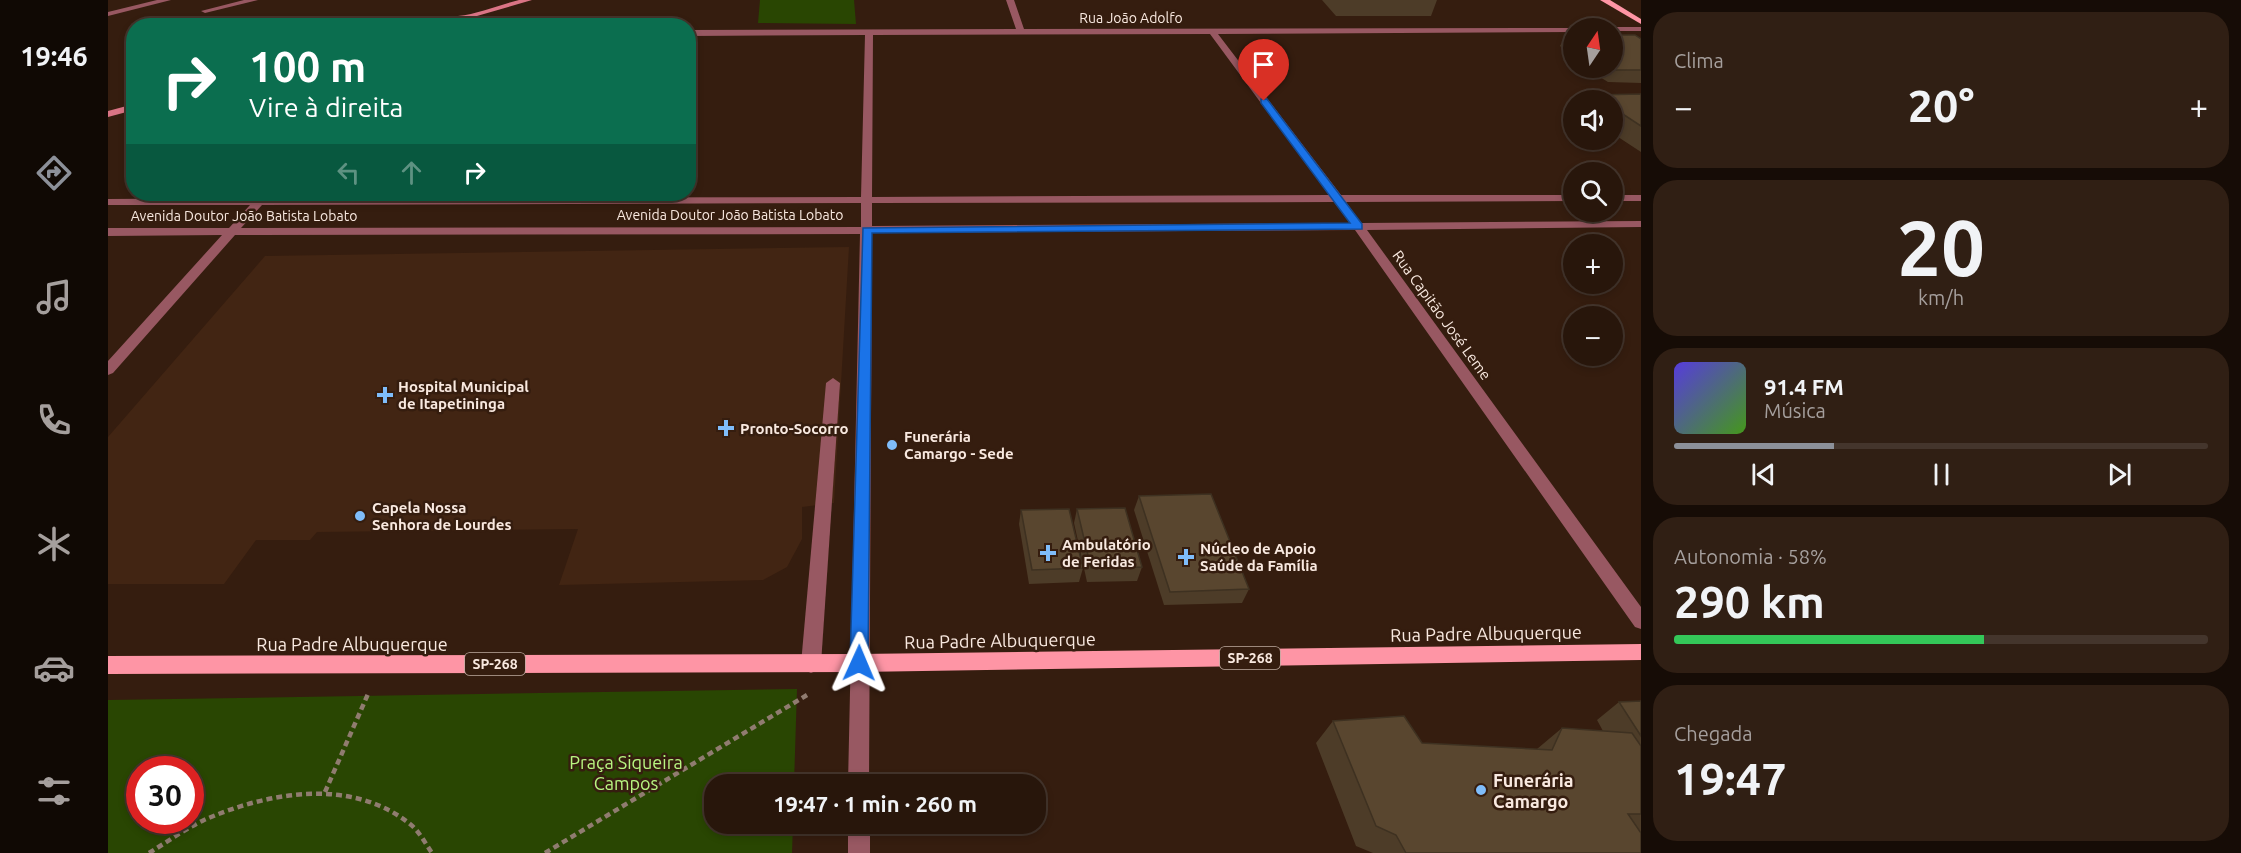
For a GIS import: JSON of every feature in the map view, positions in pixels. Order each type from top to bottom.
[{"type":"main road","points":[[471,18],[528,0]]},
{"type":"main road","points":[[1604,0],[1641,22]]},
{"type":"main road","points":[[108,114],[126,109]]},
{"type":"main road","name":"Rua Padre Albuquerque","points":[[108,665],[811,664],[1641,652]]},
{"type":"street","points":[[108,6],[135,0]]},
{"type":"street","points":[[108,14],[167,0]]},
{"type":"street","points":[[205,11],[254,0]]},
{"type":"street","points":[[1011,0],[1021,32]]},
{"type":"street","points":[[1623,29],[1641,29]]},
{"type":"street","name":"Rua João Adolfo","points":[[696,33],[1563,30]]},
{"type":"street","name":"Rua Capitão José Leme","points":[[1212,31],[1358,226],[1641,621]]},
{"type":"street","points":[[859,774],[869,33]]},
{"type":"street","name":"Avenida Doutor João Batista Lobato","points":[[696,199],[1563,198]]},
{"type":"street","points":[[1623,198],[1641,198]]},
{"type":"street","name":"Avenida Doutor João Batista Lobato","points":[[108,202],[147,201]]},
{"type":"street","points":[[108,370],[260,201]]},
{"type":"street","name":"Avenida Doutor João Batista Lobato","points":[[108,232],[867,230],[1641,224]]},
{"type":"street","points":[[811,664],[833,383]]},
{"type":"street","points":[[859,834],[859,853]]},
{"type":"path","points":[[325,792],[380,665]]},
{"type":"path","points":[[546,853],[808,694]]},
{"type":"path","points":[[149,853],[204,821],[267,798],[325,792],[373,801],[411,824],[432,853]]},
{"type":"shaded area","name":"Hospital Municipal de Itapetininga","points":[[849,247],[834,503],[802,507],[802,539],[787,567],[763,580],[559,585],[578,529],[317,532],[310,540],[256,540],[224,584],[108,584],[108,437],[265,256]]},
{"type":"green space","points":[[760,0],[854,0],[856,24],[758,23]]},
{"type":"green space","name":"Praça Siqueira Campos","points":[[797,689],[794,774],[704,774],[704,834],[793,834],[792,853],[108,853],[108,700]]},
{"type":"building","points":[[1623,35],[1635,35],[1641,39],[1641,70],[1623,70]]},
{"type":"building","points":[[1623,94],[1641,94],[1641,126],[1623,114]]},
{"type":"building","name":"Núcleo de Apoio Saúde da Família","points":[[1211,494],[1249,589],[1170,592],[1139,496]]},
{"type":"building","points":[[1125,508],[1142,567],[1091,568],[1077,509]]},
{"type":"building","name":"Ambulatório de Feridas","points":[[1069,509],[1083,568],[1032,570],[1021,510]]},
{"type":"building","points":[[1641,701],[1641,736],[1619,702]]},
{"type":"building","name":"Funerária Camargo","points":[[1404,716],[1422,743],[1552,750],[1562,728],[1632,733],[1641,746],[1641,814],[1628,814],[1641,833],[1641,853],[1406,853],[1396,835],[1376,826],[1333,721]]},
{"type":"place","name":"Hospital Municipal de Itapetininga","points":[[385,395]]},
{"type":"place","name":"Pronto-Socorro","points":[[726,428]]},
{"type":"place","name":"Funerária Camargo - Sede","points":[[892,445]]},
{"type":"place","name":"Capela Nossa Senhora de Lourdes","points":[[360,516]]},
{"type":"place","name":"Ambulatório de Feridas","points":[[1048,553]]},
{"type":"place","name":"Núcleo de Apoio Saúde da Família","points":[[1186,557]]},
{"type":"place","name":"Funerária Camargo","points":[[1481,790]]},
{"type":"route","points":[[859,663],[867,230],[1358,226],[1264,101]]}]
